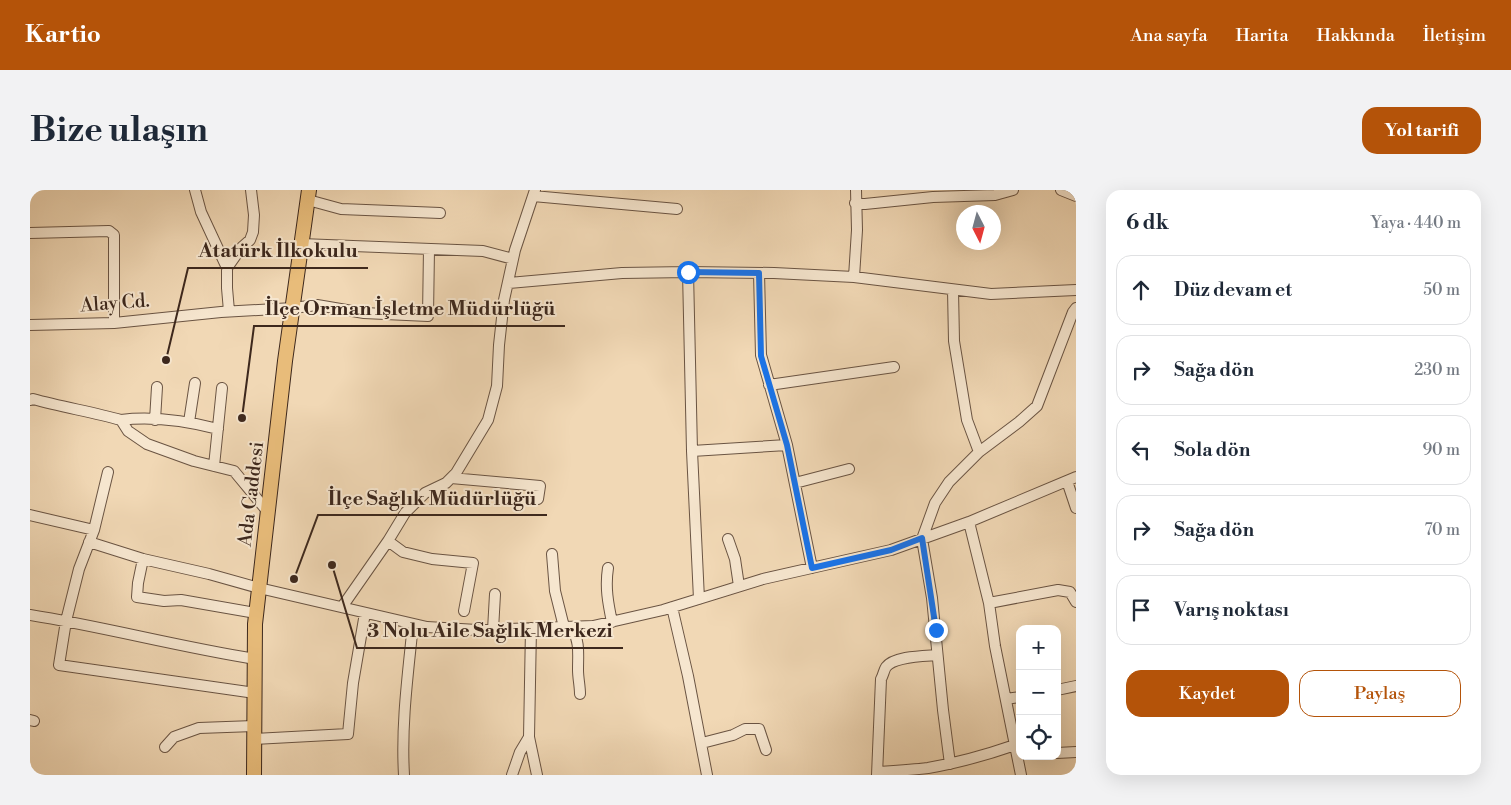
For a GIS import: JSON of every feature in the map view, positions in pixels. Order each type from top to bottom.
[{"type":"main road","name":"Ada Caddesi","points":[[254,775],[256,613],[308,195]]},
{"type":"street","points":[[194,190],[201,212],[227,268],[230,311]]},
{"type":"street","points":[[227,268],[241,248],[250,240],[253,232],[254,215],[251,190]]},
{"type":"street","points":[[854,277],[857,230],[856,190]]},
{"type":"street","points":[[855,203],[865,204],[933,197],[994,195],[1013,190]]},
{"type":"street","points":[[1061,190],[1076,196]]},
{"type":"street","points":[[342,607],[405,513],[425,493],[446,483],[456,473],[488,420],[497,386],[504,300],[515,250],[534,193],[677,209]]},
{"type":"street","points":[[308,195],[341,209],[440,214]]},
{"type":"street","points":[[30,233],[109,231],[114,235],[114,323]]},
{"type":"street","points":[[301,244],[483,251],[513,259]]},
{"type":"street","name":"Alay Cd.","points":[[30,325],[114,323],[230,311],[317,305],[364,313],[428,316],[429,249]]},
{"type":"street","points":[[509,283],[622,273],[688,272],[854,277],[991,294],[1076,290]]},
{"type":"street","points":[[688,272],[692,451],[699,599]]},
{"type":"street","points":[[759,273],[761,356],[787,445],[812,568]]},
{"type":"street","points":[[953,290],[954,341],[967,420],[979,452]]},
{"type":"street","points":[[950,764],[932,598],[922,538],[935,503],[950,482],[979,452],[1037,406],[1076,308]]},
{"type":"street","points":[[769,385],[894,366]]},
{"type":"street","points":[[189,422],[195,383]]},
{"type":"street","points":[[155,420],[157,387]]},
{"type":"street","points":[[214,466],[222,388]]},
{"type":"street","points":[[30,400],[33,399],[121,420],[133,418],[189,422],[218,429]]},
{"type":"street","points":[[121,420],[128,431],[147,444],[194,461],[234,471],[268,512]]},
{"type":"street","points":[[692,451],[787,445]]},
{"type":"street","points":[[795,483],[849,469]]},
{"type":"street","points":[[108,472],[94,530],[79,569],[66,620],[59,665],[254,693]]},
{"type":"street","points":[[451,478],[540,486],[538,499]]},
{"type":"street","points":[[89,542],[144,559],[413,624],[427,627],[493,630],[593,626],[672,607],[762,579],[891,550],[969,522],[1071,479],[1076,508]]},
{"type":"street","points":[[30,515],[94,530]]},
{"type":"street","points":[[969,522],[989,603],[995,646],[1016,746]]},
{"type":"street","points":[[728,539],[735,559],[739,586]]},
{"type":"street","points":[[388,541],[403,552],[432,559],[473,563],[464,611]]},
{"type":"street","points":[[552,554],[555,591],[568,627],[576,636],[580,651],[578,669],[580,694]]},
{"type":"street","points":[[144,559],[138,583],[138,598],[164,601],[181,600],[256,613]]},
{"type":"street","points":[[608,568],[606,592],[612,622]]},
{"type":"street","points":[[989,603],[1058,590],[1070,592],[1076,602]]},
{"type":"street","points":[[493,630],[495,594]]},
{"type":"street","points":[[672,607],[702,743],[707,775]]},
{"type":"street","points":[[165,747],[174,737],[199,728],[254,732],[348,734],[353,683],[365,613]]},
{"type":"street","points":[[30,615],[66,620],[255,659]]},
{"type":"street","points":[[404,775],[402,745],[413,624]]},
{"type":"street","points":[[531,628],[528,737],[536,775]]},
{"type":"street","points":[[937,655],[912,657],[894,662],[886,667],[881,679],[878,774],[926,768],[1016,751]]},
{"type":"street","points":[[1061,689],[1076,686]]},
{"type":"street","points":[[1006,699],[1016,697]]},
{"type":"street","points":[[702,743],[733,735],[745,729],[759,729],[766,750]]},
{"type":"street","points":[[512,775],[520,752],[528,737]]},
{"type":"street","points":[[1061,753],[1076,752]]},
{"type":"street","points":[[1018,760],[1021,775]]},
{"type":"place","name":"Atatürk İlkokulu","points":[[166,360]]},
{"type":"place","name":"İlçe Orman İşletme Müdürlüğü","points":[[242,418]]},
{"type":"place","name":"3 Nolu Aile Sağlık Merkezi","points":[[332,565]]},
{"type":"place","name":"İlçe Sağlık Müdürlüğü","points":[[294,579]]},
{"type":"route","points":[[688,272],[759,273],[761,356],[787,445],[812,568],[891,550],[922,538],[936,630]]}]
